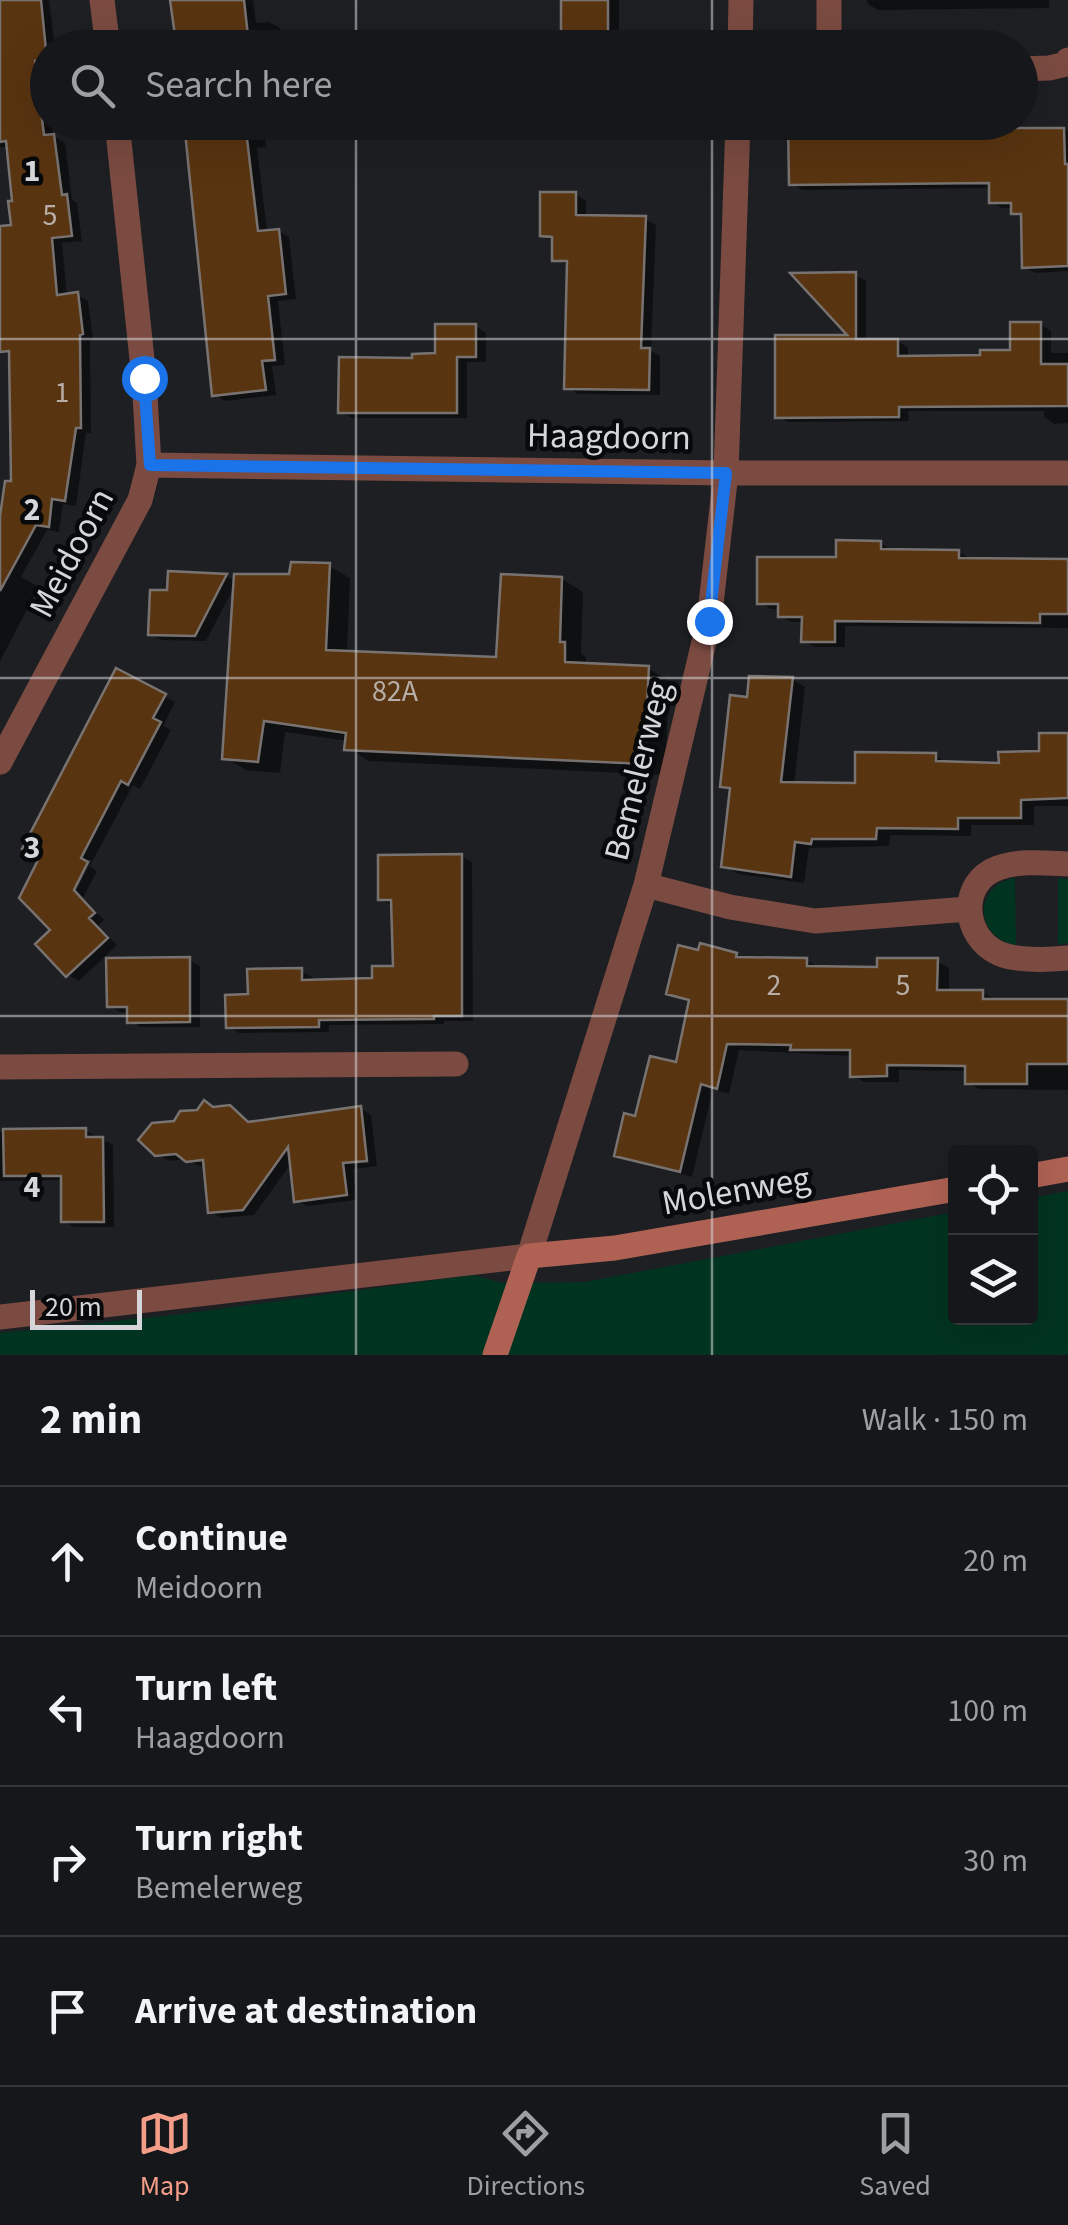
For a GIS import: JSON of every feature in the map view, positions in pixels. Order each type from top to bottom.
[{"type":"street","points":[[102,0],[106,30]]},
{"type":"street","points":[[740,30],[741,0]]},
{"type":"street","points":[[828,30],[829,0]]},
{"type":"street","points":[[1038,68],[1068,63]]},
{"type":"street","name":"Meidoorn","points":[[2,753],[140,500],[150,465],[119,140]]},
{"type":"street","name":"Bemelerweg","points":[[495,1355],[646,885],[709,621],[726,473],[737,140]]},
{"type":"street","name":"Haagdoorn","points":[[150,465],[1068,473]]},
{"type":"street","points":[[1068,864],[1011,864],[993,869],[975,883],[968,909],[975,936],[994,952],[1068,958]]},
{"type":"street","points":[[646,885],[772,916],[814,921],[968,909]]},
{"type":"street","points":[[0,1067],[456,1064]]},
{"type":"street","points":[[1038,1174],[1068,1168]]},
{"type":"street","name":"Molenweg","points":[[529,1256],[615,1248],[948,1190]]},
{"type":"street","points":[[0,1316],[529,1256]]},
{"type":"green space","points":[[1015,878],[1016,945],[992,933],[984,912],[992,891]]},
{"type":"green space","points":[[1058,878],[1068,879],[1068,943],[1058,944]]},
{"type":"green space","points":[[1068,1191],[1068,1355],[0,1355],[0,1333],[173,1315],[473,1275],[503,1283],[585,1282],[948,1213],[948,1325],[1038,1325],[1038,1197]]},
{"type":"building","points":[[0,0],[41,0],[44,30],[30,30],[30,140],[55,140],[62,195],[67,194],[72,236],[52,238],[57,295],[78,292],[83,334],[81,428],[76,428],[65,501],[52,499],[49,527],[36,525],[0,591],[0,516],[5,481],[11,481],[9,351],[0,352],[0,226],[11,225],[8,201],[12,201],[6,141],[0,142]]},
{"type":"building","points":[[170,0],[244,0],[247,30],[174,30]]},
{"type":"building","points":[[561,0],[608,0],[608,30],[561,30]]},
{"type":"building","points":[[1038,128],[1064,128],[1068,266],[1022,268],[1021,214],[1011,214],[1011,203],[989,203],[989,183],[789,185],[788,140],[1038,140]]},
{"type":"building","points":[[186,140],[247,140],[258,231],[279,229],[286,294],[268,296],[275,360],[262,361],[266,390],[212,396]]},
{"type":"building","points":[[540,192],[576,192],[576,215],[646,216],[641,348],[650,348],[649,390],[564,389],[567,261],[552,261],[552,237],[540,236]]},
{"type":"building","points":[[856,272],[856,339],[898,339],[898,356],[980,355],[980,350],[1010,350],[1010,322],[1041,322],[1041,364],[1068,364],[1068,406],[899,407],[899,417],[775,418],[775,335],[847,335],[790,273]]},
{"type":"building","points":[[435,324],[476,324],[476,357],[457,357],[457,413],[338,413],[339,357],[412,358],[412,354],[435,353]]},
{"type":"building","points":[[836,540],[881,541],[881,549],[959,550],[959,558],[1068,559],[1068,614],[1040,614],[1040,623],[835,621],[835,642],[801,642],[802,617],[778,617],[778,604],[757,604],[757,557],[836,557]]},
{"type":"building","points":[[291,562],[330,563],[326,650],[496,657],[501,574],[562,577],[560,642],[565,642],[565,662],[649,666],[644,764],[344,750],[346,733],[264,721],[258,762],[222,759],[234,574],[289,574]]},
{"type":"building","points":[[168,571],[227,574],[195,636],[148,635],[150,590],[167,590]]},
{"type":"building","points":[[116,668],[166,694],[153,718],[161,722],[128,785],[121,781],[81,858],[88,862],[74,890],[95,913],[89,918],[108,938],[66,977],[35,944],[50,930],[19,898],[39,858],[22,849]]},
{"type":"building","points":[[749,676],[793,677],[781,782],[855,783],[855,752],[936,753],[936,761],[999,763],[998,752],[1039,751],[1039,733],[1068,733],[1068,798],[1021,800],[1021,818],[958,818],[958,829],[877,828],[876,839],[795,842],[791,877],[721,867],[730,788],[720,787],[730,695],[747,697]]},
{"type":"building","points":[[462,854],[462,1016],[319,1020],[319,1027],[226,1028],[225,995],[248,994],[247,969],[302,968],[302,980],[372,978],[372,966],[393,966],[391,900],[378,900],[378,855]]},
{"type":"building","points":[[700,943],[737,953],[736,957],[807,958],[807,966],[877,967],[877,958],[938,958],[937,990],[983,990],[983,999],[1068,999],[1068,1064],[1027,1064],[1027,1084],[965,1084],[965,1066],[887,1065],[887,1076],[850,1077],[850,1050],[727,1044],[717,1089],[701,1084],[680,1172],[614,1156],[624,1113],[635,1116],[650,1056],[676,1062],[689,1000],[666,994],[678,945],[698,950]]},
{"type":"building","points":[[190,957],[190,1022],[127,1023],[127,1007],[107,1007],[106,958]]},
{"type":"building","points":[[204,1100],[213,1107],[230,1105],[248,1122],[361,1106],[367,1161],[343,1163],[347,1195],[294,1202],[288,1147],[243,1210],[208,1213],[203,1160],[186,1162],[176,1154],[155,1156],[138,1140],[152,1123],[174,1121],[180,1111],[197,1110]]},
{"type":"building","points":[[86,1128],[86,1137],[103,1137],[104,1222],[61,1222],[61,1176],[4,1176],[3,1129]]},
{"type":"route","points":[[144,378],[150,465],[726,473],[709,621]]}]
